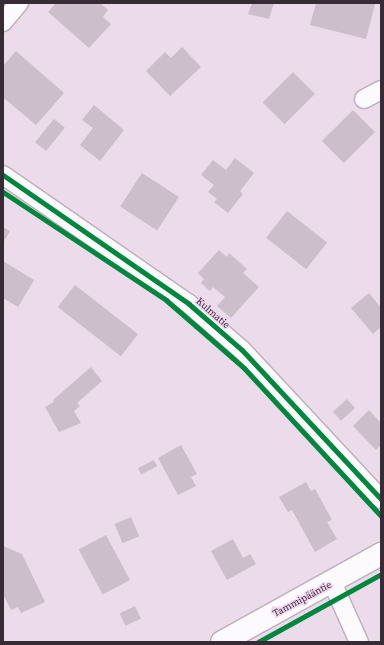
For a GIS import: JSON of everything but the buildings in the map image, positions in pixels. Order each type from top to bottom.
[{"type":"street","points":[[3,22],[19,3]]},
{"type":"street","points":[[364,99],[381,90]]},
{"type":"street","name":"Kulmatie","points":[[3,175],[189,304],[242,350],[381,500]]},
{"type":"street","name":"Tammipääntie","points":[[222,642],[381,554]]},
{"type":"street","points":[[332,582],[359,642]]},
{"type":"cycle path","points":[[3,175],[189,304],[242,350],[381,499]]},
{"type":"cycle path","points":[[3,192],[166,300],[244,368],[381,516]]},
{"type":"cycle path","points":[[258,642],[381,574]]}]
